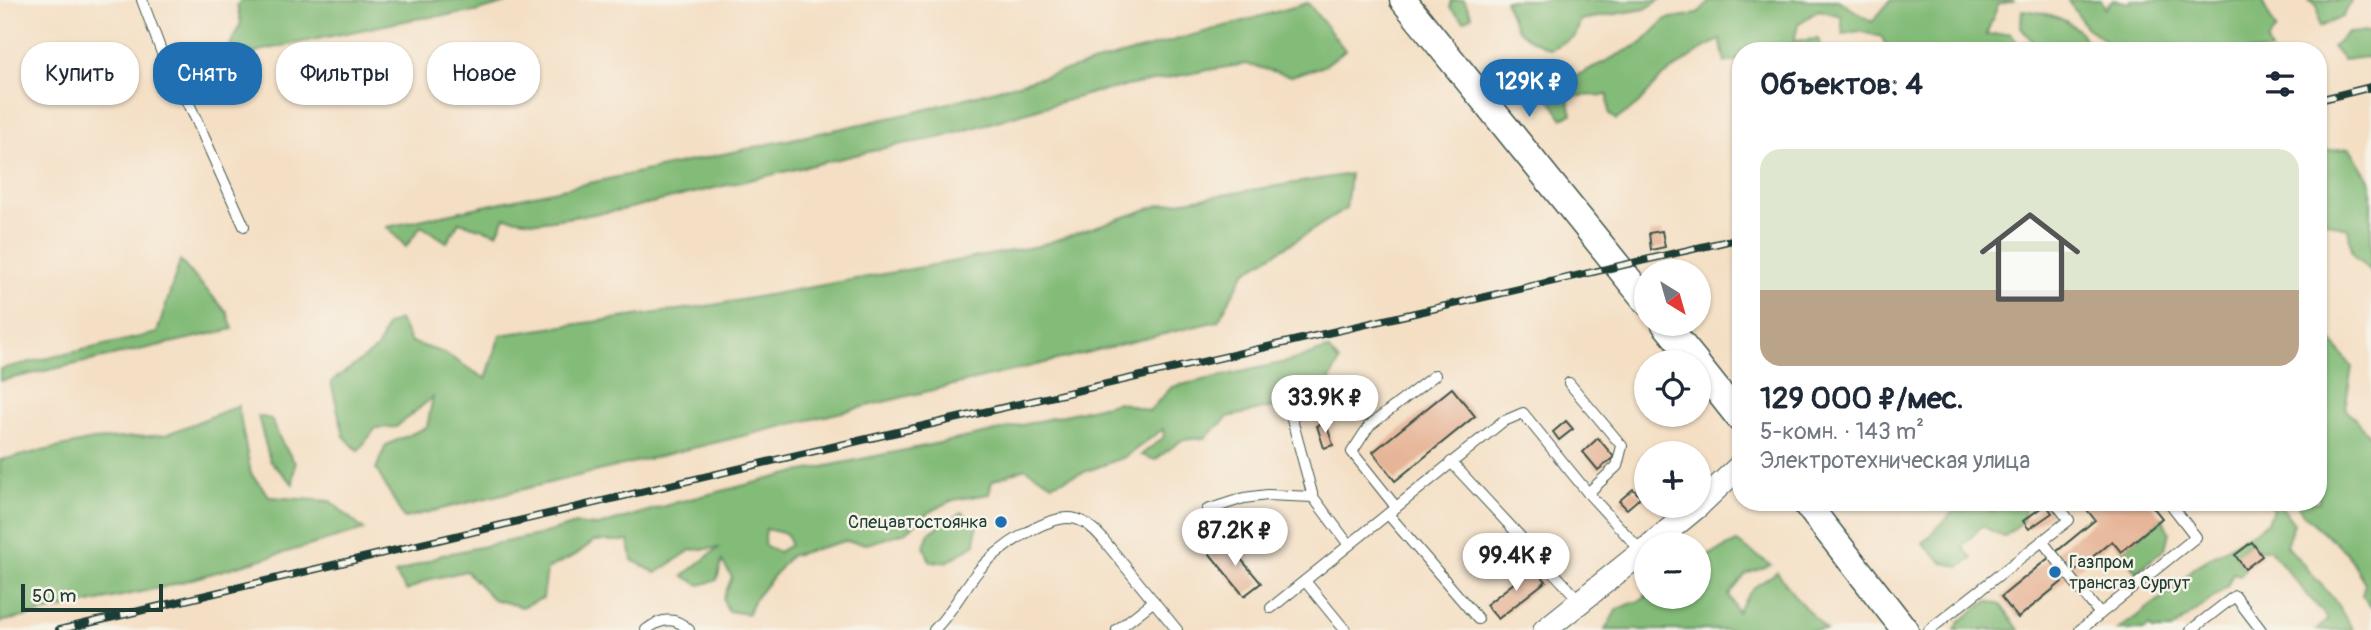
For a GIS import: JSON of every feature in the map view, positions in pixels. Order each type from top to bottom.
[{"type":"main road","points":[[1403,0],[1634,286]]},
{"type":"main road","points":[[1675,336],[1686,350]]},
{"type":"main road","points":[[1711,382],[1732,409]]},
{"type":"main road","points":[[1812,511],[1905,630]]},
{"type":"street","points":[[1711,494],[1732,474]]},
{"type":"street","points":[[1666,532],[1683,518]]},
{"type":"street","points":[[1545,630],[1634,558]]},
{"type":"lane","points":[[142,0],[169,72],[191,108],[244,226]]},
{"type":"lane","points":[[1396,507],[1352,452],[1369,426],[1435,375]]},
{"type":"lane","points":[[1569,383],[1622,446],[1617,466],[1588,493]]},
{"type":"lane","points":[[1290,412],[1313,497],[1349,545]]},
{"type":"lane","points":[[1271,608],[1502,422],[1522,413],[1588,493],[1634,536]]},
{"type":"lane","points":[[1451,462],[1580,602]]},
{"type":"lane","points":[[1207,510],[1244,498],[1267,495],[1313,497]]},
{"type":"lane","points":[[1928,630],[2069,520],[2062,511]]},
{"type":"lane","points":[[2080,630],[2196,537],[2176,511]]},
{"type":"lane","points":[[1388,514],[1478,619]]},
{"type":"lane","points":[[934,630],[951,612],[971,580],[989,559],[1044,525],[1063,518],[1088,524],[1177,630]]},
{"type":"lane","points":[[2042,541],[2100,614]]},
{"type":"lane","points":[[1305,581],[1345,630]]},
{"type":"lane","points":[[2191,630],[2235,596],[2262,630]]},
{"type":"lane","points":[[1117,630],[1154,601]]},
{"type":"lane","points":[[646,630],[659,621],[670,620],[681,621],[689,630]]},
{"type":"green space","points":[[241,0],[517,0],[475,12],[414,19],[303,42],[276,42],[276,47],[262,50],[262,42],[232,42],[241,23],[237,6]]},
{"type":"green space","points":[[1452,0],[1464,0],[1472,16],[1464,21],[1450,8]]},
{"type":"green space","points":[[1505,0],[1660,0],[1645,9],[1581,20],[1575,36],[1551,49],[1520,32],[1512,20]]},
{"type":"green space","points":[[1838,0],[1872,22],[1891,0],[2015,0],[1998,5],[1986,35],[2010,33],[2017,42],[1884,42],[1882,37],[1859,31],[1843,34],[1841,16],[1819,10],[1798,24],[1794,41],[1818,39],[1819,42],[1732,42],[1732,62],[1725,62],[1720,40],[1661,78],[1638,104],[1616,120],[1609,114],[1608,95],[1567,96],[1572,114],[1562,118],[1549,98],[1545,82],[1576,76],[1642,43],[1666,19],[1697,14],[1710,1]]},
{"type":"green space","points":[[2068,0],[2101,0],[2105,9],[2113,0],[2131,3],[2131,0],[2261,0],[2276,29],[2267,42],[2104,42],[2086,27]]},
{"type":"green space","points":[[2309,0],[2352,0],[2343,17],[2319,27],[2317,6]]},
{"type":"green space","points":[[1308,3],[1345,50],[1324,66],[1291,76],[1246,64],[1208,70],[1092,93],[939,138],[902,144],[622,210],[538,222],[505,217],[497,233],[459,222],[447,242],[421,226],[406,247],[387,227],[916,112]]},
{"type":"green space","points":[[2022,10],[2044,13],[2064,20],[2077,29],[2087,42],[2032,42],[2021,27]]},
{"type":"green space","points":[[2347,33],[2371,34],[2371,60],[2366,57],[2343,60],[2332,47]]},
{"type":"green space","points":[[2350,148],[2371,183],[2371,272],[2353,255],[2348,229],[2327,222],[2327,150]]},
{"type":"green space","points":[[1350,174],[1346,209],[1245,272],[1218,321],[404,518],[376,469],[386,445],[427,427],[433,397],[396,427],[376,428],[358,451],[344,436],[331,382],[377,349],[387,325],[399,320],[411,342],[444,353],[486,379],[500,335],[713,305],[1038,246],[1160,205]]},
{"type":"green space","points":[[180,261],[227,312],[233,329],[0,381],[0,369],[157,333]]},
{"type":"green space","points":[[2327,342],[2333,342],[2352,367],[2345,408],[2371,437],[2371,607],[2362,595],[2365,583],[2346,552],[2301,511],[2327,511]]},
{"type":"green space","points":[[1328,349],[1339,362],[1327,386],[1293,395],[1278,406],[1228,417],[1205,438],[1182,440],[1155,460],[1141,455],[1164,437],[1163,429],[1125,457],[1052,484],[1025,468],[992,481],[989,494],[953,500],[929,512],[906,532],[867,544],[845,541],[790,556],[753,601],[748,614],[728,611],[723,599],[732,577],[722,561],[717,580],[700,585],[683,576],[718,548],[691,550],[656,573],[632,560],[629,541],[594,541],[576,555],[547,569],[543,598],[522,607],[493,599],[466,571],[427,580],[407,591],[395,574],[442,555],[538,535],[576,524],[598,526],[678,502],[793,473],[988,433],[1119,402],[1149,411],[1172,387],[1290,361]],"holes":[[[766,529],[787,534],[790,545],[778,552],[764,545]]]},
{"type":"green space","points":[[238,406],[251,474],[270,497],[330,501],[364,530],[164,587],[0,622],[0,460],[93,440],[165,435]]},
{"type":"green space","points":[[258,416],[271,419],[295,463],[293,484],[270,461]]},
{"type":"green space","points":[[2024,511],[2023,521],[2004,537],[1982,526],[1962,546],[1972,559],[1960,567],[1942,562],[1923,543],[1953,512]]},
{"type":"green space","points":[[2272,511],[2285,511],[2294,524],[2286,545],[2333,598],[2353,630],[2317,630],[2328,619],[2270,550],[2258,550],[2252,542],[2235,555],[2245,569],[2241,575],[2233,573],[2227,587],[2171,630],[2153,630],[2149,626],[2144,630],[2118,630],[2175,588],[2195,567],[2266,524]]},
{"type":"green space","points":[[962,512],[977,524],[975,544],[947,562],[930,562],[924,546],[929,533]]},
{"type":"green space","points":[[2162,518],[2169,532],[2165,549],[2136,572],[2121,552]]},
{"type":"green space","points":[[1737,542],[1771,565],[1746,574],[1729,595],[1737,612],[1753,588],[1777,572],[1797,599],[1826,630],[1605,630],[1617,609],[1634,603],[1634,609],[1711,609],[1711,554]]},
{"type":"green space","points":[[1988,601],[2001,605],[2019,630],[1955,630],[1960,621]]},
{"type":"building","points":[[1662,231],[1665,247],[1651,250],[1649,233]]},
{"type":"building","points":[[1452,388],[1475,416],[1395,481],[1373,452]]},
{"type":"building","points":[[1317,389],[1325,407],[1307,416],[1298,398]]},
{"type":"building","points":[[1566,421],[1573,429],[1559,440],[1553,432]]},
{"type":"building","points":[[1326,423],[1333,445],[1324,448],[1317,426]]},
{"type":"building","points":[[1598,438],[1614,457],[1598,470],[1583,452]]},
{"type":"building","points":[[1634,490],[1634,503],[1627,509],[1619,501]]},
{"type":"building","points":[[2037,511],[2052,513],[2029,529],[2023,521]]},
{"type":"building","points":[[2088,511],[2156,511],[2162,518],[2121,552],[2112,541],[2018,618],[2001,597],[2095,520]]},
{"type":"building","points":[[1225,540],[1261,583],[1244,596],[1209,553]]},
{"type":"building","points":[[2252,542],[2262,556],[2245,569],[2235,555]]},
{"type":"building","points":[[1534,567],[1546,581],[1498,619],[1486,605]]},
{"type":"railway","points":[[2327,98],[2371,87]]},
{"type":"railway","points":[[59,630],[780,459],[1732,240]]},
{"type":"place","name":"Спецавтостоянка","points":[[1001,522]]},
{"type":"place","name":"Газпром трансгаз Сургут","points":[[2055,572]]}]
